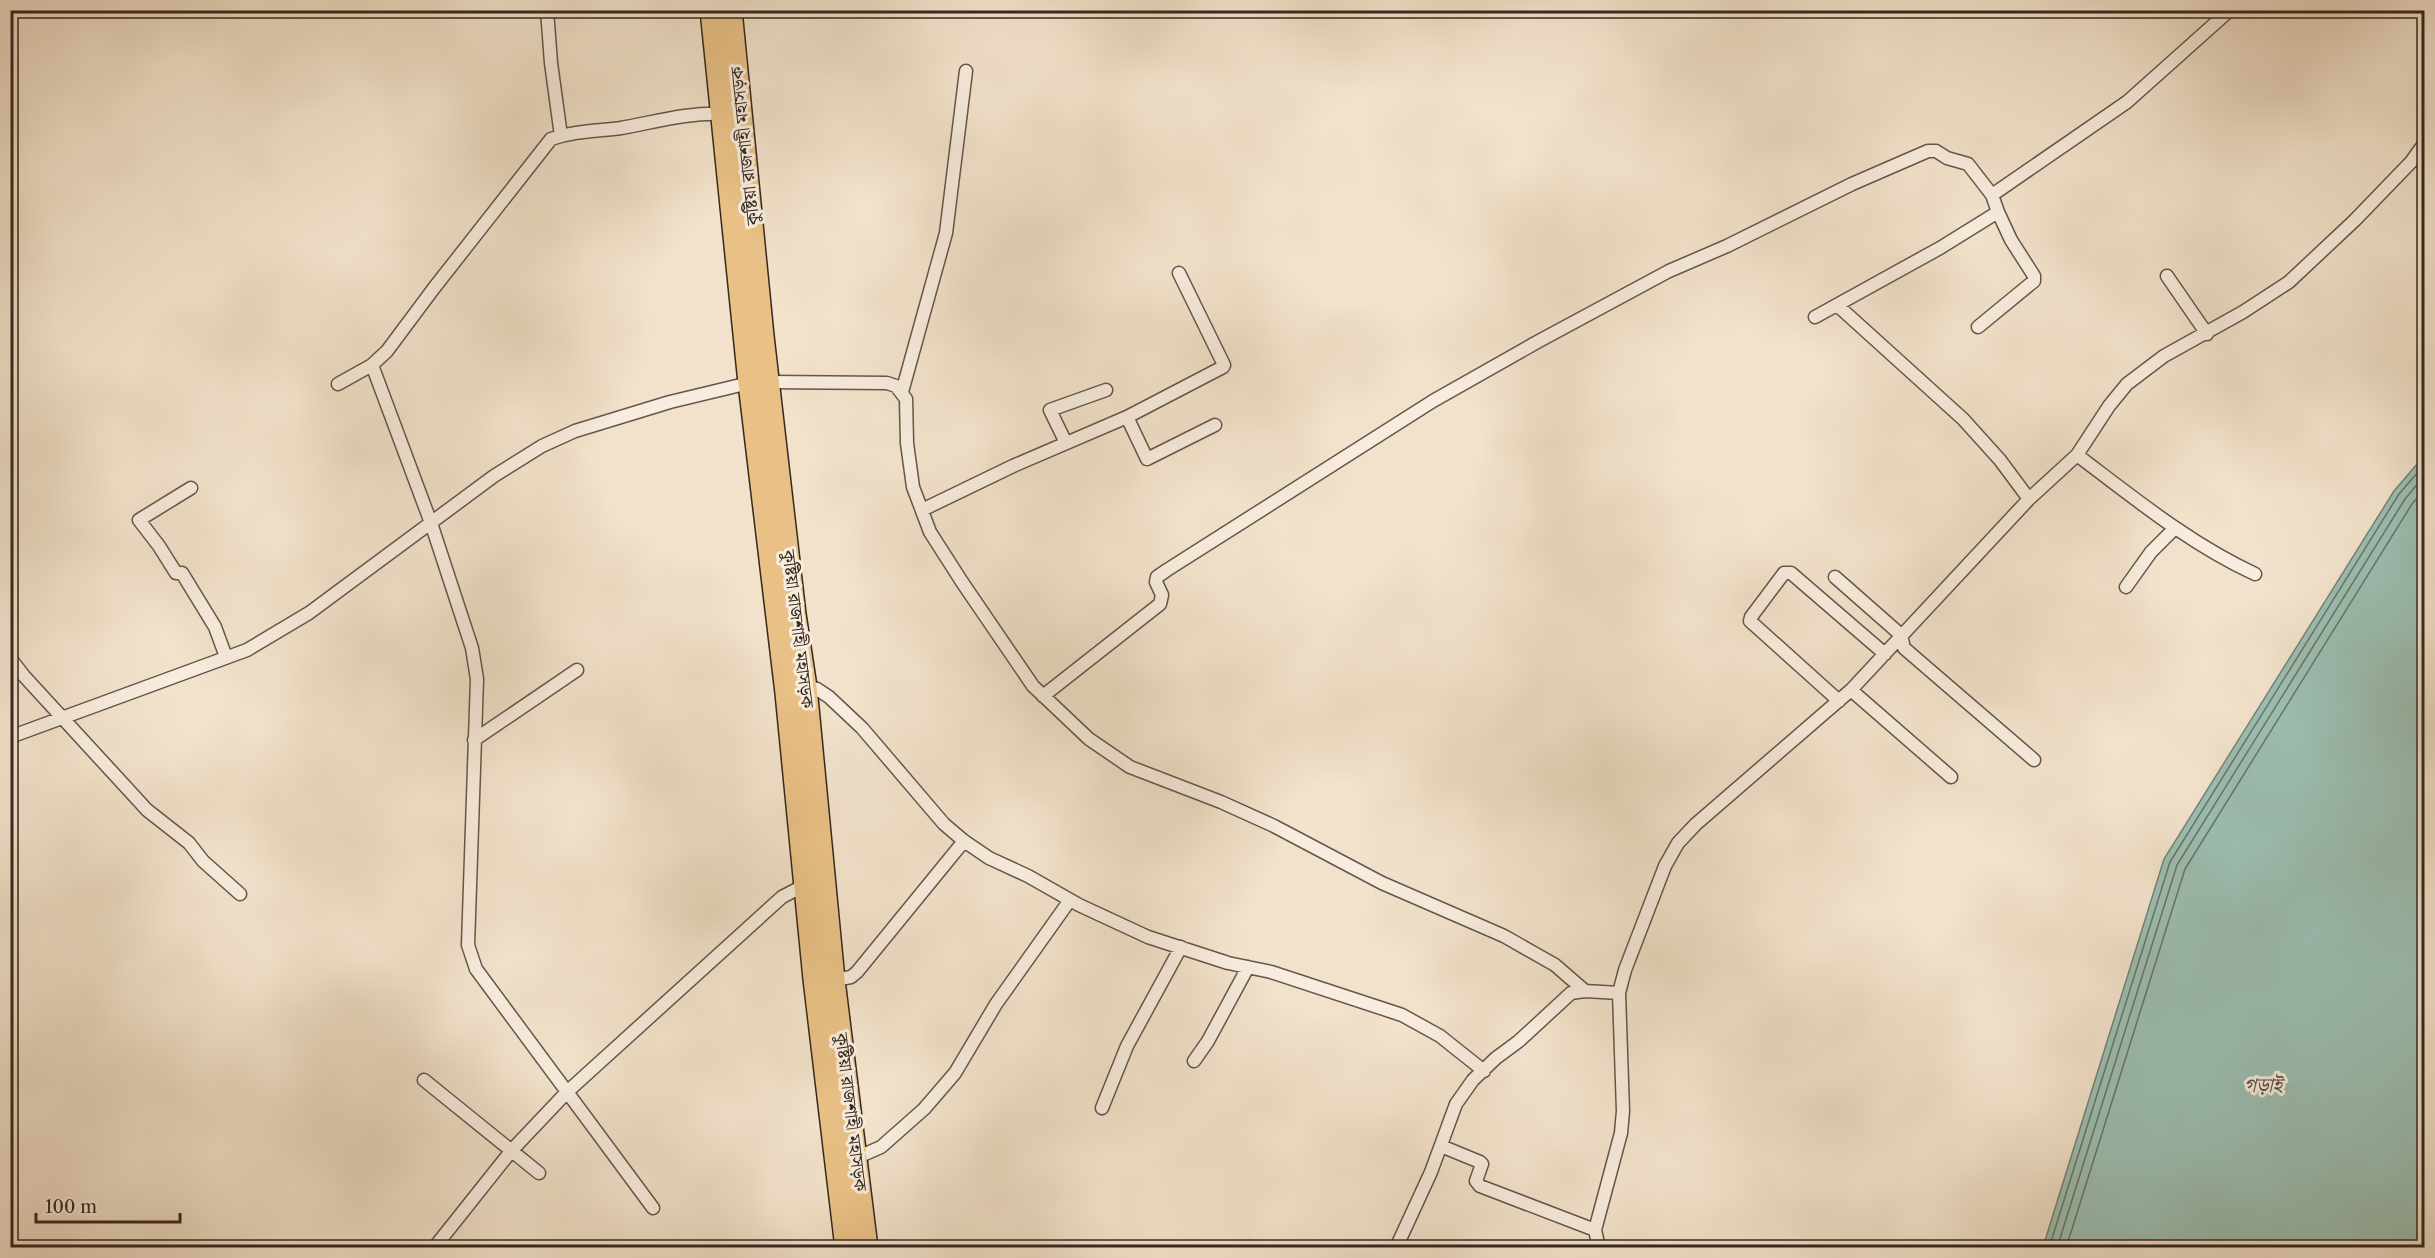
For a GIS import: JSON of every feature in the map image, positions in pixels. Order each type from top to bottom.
[{"type":"highway","name":"কুষ্টিয়া রাজশাহী মহাসড়ক","points":[[711,10],[759,382],[805,885],[834,980],[867,1248]]},
{"type":"highway","name":"কুষ্টিয়া রাজশাহী মহাসড়ক","points":[[731,10],[754,337]]},
{"type":"highway","name":"কুষ্টিয়া রাজশাহী মহাসড়ক","points":[[759,382],[806,687],[820,932],[846,1248]]},
{"type":"street","points":[[547,10],[553,83],[561,136]]},
{"type":"street","points":[[1992,195],[2127,102],[2230,10]]},
{"type":"street","points":[[902,392],[946,233],[966,71]]},
{"type":"street","points":[[338,384],[372,365],[387,351],[547,143],[561,136],[703,113],[723,114]]},
{"type":"street","points":[[1599,1248],[1595,1230],[1621,1133],[1623,1078],[1619,993],[1625,970],[1665,866],[1678,843],[1696,824],[1851,690],[2029,499],[2077,455],[2109,406],[2127,384],[2164,356],[2207,334],[2289,282],[2355,220],[2411,162],[2424,144]]},
{"type":"street","points":[[1043,696],[1160,604],[1161,595],[1156,582],[1157,577],[1433,401],[1669,271],[1727,246],[1852,184],[1928,151],[1936,151],[1947,158],[1968,164],[1992,195],[2011,240],[2034,276],[2034,281],[1978,327]]},
{"type":"street","points":[[1815,317],[1940,248],[1998,212]]},
{"type":"street","points":[[922,510],[1127,417],[1223,368],[1224,364],[1179,273]]},
{"type":"street","points":[[2167,276],[2207,334]]},
{"type":"street","points":[[1837,305],[1964,419],[2000,460],[2029,499]]},
{"type":"street","points":[[372,365],[431,523],[472,648],[477,679],[468,945],[471,959],[476,969],[653,1208]]},
{"type":"street","points":[[10,737],[247,651],[309,613],[495,476],[542,446],[575,431],[670,402],[759,382],[888,383],[902,392],[906,399],[907,443],[913,487],[930,532],[1033,686],[1089,739],[1130,767],[1221,802],[1274,826],[1382,883],[1504,936],[1555,965],[1585,991]]},
{"type":"street","points":[[1066,443],[1050,412],[1051,408],[1106,390]]},
{"type":"street","points":[[1127,417],[1147,459],[1215,425]]},
{"type":"street","points":[[2077,455],[2175,528],[2227,561],[2255,574]]},
{"type":"street","points":[[191,488],[139,520],[176,573],[182,573],[215,627],[226,657]]},
{"type":"street","points":[[2126,587],[2151,552],[2175,528]]},
{"type":"street","points":[[1839,701],[1750,621],[1750,617],[1784,573],[1791,573],[1885,654]]},
{"type":"street","points":[[1835,577],[1901,635],[1904,648],[2034,760]]},
{"type":"street","points":[[10,658],[147,810],[189,843],[203,861],[240,894]]},
{"type":"street","points":[[474,740],[577,670]]},
{"type":"street","points":[[806,687],[817,689],[830,697],[900,771],[924,802],[964,841],[989,858],[1148,937],[1228,963],[1271,972],[1402,1015],[1440,1036],[1484,1071]]},
{"type":"street","points":[[1851,690],[1951,777]]},
{"type":"street","points":[[834,980],[851,977],[861,968],[964,841]]},
{"type":"street","points":[[434,1248],[512,1150],[567,1092],[782,897],[805,885]]},
{"type":"street","points":[[856,1158],[881,1147],[924,1109],[955,1073],[996,1004],[1070,900]]},
{"type":"street","points":[[1102,1108],[1127,1046],[1181,947]]},
{"type":"street","points":[[1194,1061],[1208,1041],[1248,967]]},
{"type":"street","points":[[1396,1248],[1441,1146],[1456,1104],[1473,1080],[1571,993],[1585,991],[1619,993]]},
{"type":"street","points":[[424,1080],[539,1173]]},
{"type":"street","points":[[1441,1146],[1482,1164],[1476,1181],[1480,1186],[1595,1230]]},
{"type":"water","name":"গড়াই","points":[[2424,456],[2424,1247],[2043,1247],[2164,859],[2394,491]]}]
